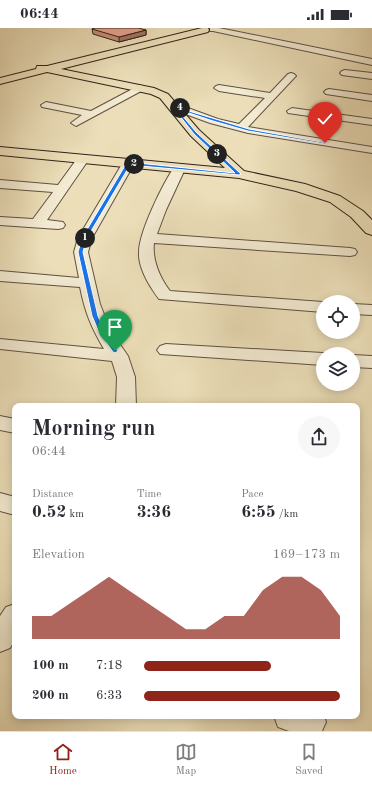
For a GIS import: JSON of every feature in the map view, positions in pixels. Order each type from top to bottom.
[{"type":"main road","points":[[0,78],[44,69],[208,29]]},
{"type":"main road","points":[[0,82],[44,69],[154,91],[164,96],[195,133],[239,174]]},
{"type":"main road","points":[[0,151],[239,174],[300,187],[335,199],[357,214],[372,230]]},
{"type":"street","points":[[208,29],[372,62]]},
{"type":"street","points":[[345,73],[372,76]]},
{"type":"street","points":[[241,128],[291,76]]},
{"type":"street","points":[[76,123],[140,88]]},
{"type":"street","points":[[219,88],[272,96]]},
{"type":"street","points":[[329,92],[372,98]]},
{"type":"street","points":[[46,105],[91,114]]},
{"type":"street","points":[[173,106],[241,128],[372,150]]},
{"type":"street","points":[[292,111],[372,122]]},
{"type":"street","points":[[325,143],[339,118]]},
{"type":"street","points":[[37,224],[83,159]]},
{"type":"street","points":[[126,403],[126,377],[119,356],[98,324],[87,283],[81,252],[85,238],[128,164]]},
{"type":"street","points":[[178,169],[148,238],[146,252],[159,288],[165,296],[316,307]]},
{"type":"street","points":[[0,184],[62,188]]},
{"type":"street","points":[[0,221],[58,225]]},
{"type":"street","points":[[148,238],[350,252]]},
{"type":"street","points":[[0,276],[87,283]]},
{"type":"street","points":[[360,309],[372,310]]},
{"type":"street","points":[[0,344],[119,356]]},
{"type":"street","points":[[166,350],[316,359]]},
{"type":"street","points":[[360,361],[372,362]]},
{"type":"street","points":[[0,423],[12,425]]},
{"type":"street","points":[[0,502],[12,505]]},
{"type":"street","points":[[12,621],[0,640],[12,644]]},
{"type":"building","points":[[138,28],[146,30],[119,37],[92,29]]},
{"type":"route","points":[[115,351],[101,330],[95,316],[81,252],[85,238],[128,164],[239,174],[195,133],[173,106],[231,126],[325,143]]}]
